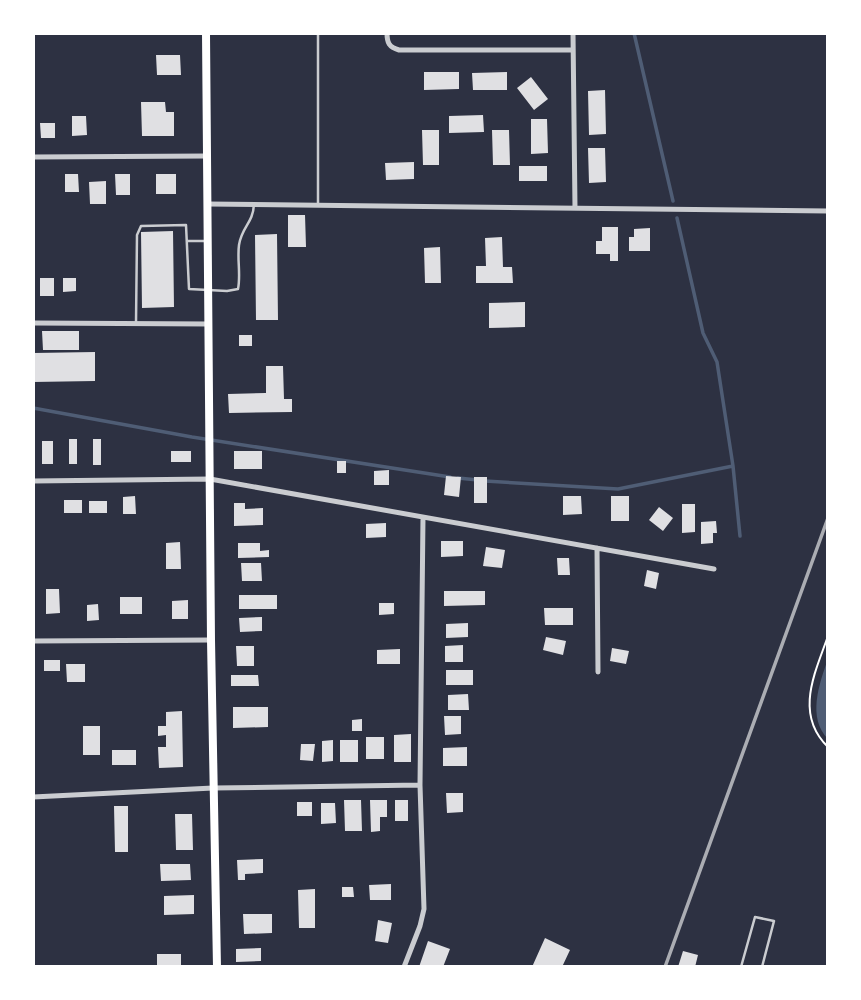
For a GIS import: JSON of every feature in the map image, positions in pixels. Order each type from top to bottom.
[{"type":"main road","points":[[206,33],[209,479],[217,967]]},
{"type":"street","points":[[387,33],[387,42],[392,48],[399,50],[573,50]]},
{"type":"street","points":[[573,33],[575,208]]},
{"type":"street","points":[[33,157],[207,156]]},
{"type":"street","points":[[208,204],[828,211]]},
{"type":"street","points":[[33,323],[209,324]]},
{"type":"street","points":[[33,481],[209,479],[714,569]]},
{"type":"street","points":[[404,967],[424,909],[421,785],[423,517]]},
{"type":"street","points":[[597,548],[598,672]]},
{"type":"street","points":[[33,640],[211,640]]},
{"type":"street","points":[[33,797],[213,788],[421,785]]},
{"type":"lane","points":[[318,33],[318,205]]},
{"type":"lane","points":[[136,324],[138,230],[146,225],[186,225],[187,287],[191,290],[208,291],[238,289],[239,246],[242,231],[253,216],[254,204]]},
{"type":"lane","points":[[187,241],[208,242]]},
{"type":"lane","points":[[741,967],[755,917],[774,921],[762,967]]},
{"type":"path","points":[[828,636],[809,692],[810,720],[818,736],[828,747]]},
{"type":"water","points":[[828,659],[828,739],[822,731],[816,711],[821,679]]},
{"type":"building","points":[[156,55],[180,55],[181,75],[157,75]]},
{"type":"building","points":[[424,72],[459,72],[459,89],[424,90]]},
{"type":"building","points":[[507,72],[507,90],[473,90],[472,73]]},
{"type":"building","points":[[531,77],[548,99],[534,110],[517,88]]},
{"type":"building","points":[[605,90],[606,134],[589,135],[588,91]]},
{"type":"building","points":[[141,102],[165,102],[166,112],[174,112],[174,136],[142,136]]},
{"type":"building","points":[[483,115],[484,132],[449,133],[449,116]]},
{"type":"building","points":[[72,116],[86,116],[87,135],[72,136]]},
{"type":"building","points":[[531,119],[547,119],[548,153],[531,154]]},
{"type":"building","points":[[40,123],[55,123],[55,138],[41,138]]},
{"type":"building","points":[[422,130],[439,130],[439,165],[423,165]]},
{"type":"building","points":[[492,130],[509,130],[510,165],[493,165]]},
{"type":"building","points":[[588,148],[605,148],[606,182],[589,183]]},
{"type":"building","points":[[414,162],[414,179],[386,180],[385,163]]},
{"type":"building","points":[[519,166],[547,166],[547,181],[519,181]]},
{"type":"building","points":[[65,174],[78,174],[79,192],[65,192]]},
{"type":"building","points":[[115,174],[130,174],[130,195],[116,195]]},
{"type":"building","points":[[156,174],[176,174],[176,194],[156,194]]},
{"type":"building","points":[[106,181],[106,204],[90,204],[89,182]]},
{"type":"building","points":[[288,215],[305,215],[306,247],[288,247]]},
{"type":"building","points":[[602,227],[618,227],[618,261],[610,261],[610,254],[596,254],[596,241],[602,241]]},
{"type":"building","points":[[650,228],[650,251],[629,251],[629,237],[634,237],[634,229]]},
{"type":"building","points":[[173,231],[174,307],[142,308],[141,232]]},
{"type":"building","points":[[277,234],[278,320],[256,320],[255,235]]},
{"type":"building","points":[[502,237],[503,267],[512,267],[513,283],[476,283],[476,266],[486,266],[485,238]]},
{"type":"building","points":[[440,247],[441,283],[425,283],[424,248]]},
{"type":"building","points":[[40,278],[54,278],[54,296],[40,296]]},
{"type":"building","points":[[63,278],[76,278],[76,291],[63,292]]},
{"type":"building","points":[[525,302],[525,327],[489,328],[489,303]]},
{"type":"building","points":[[42,331],[79,331],[79,350],[43,350]]},
{"type":"building","points":[[239,335],[252,335],[252,346],[239,346]]},
{"type":"building","points":[[95,352],[95,381],[33,382],[33,353]]},
{"type":"building","points":[[266,366],[283,366],[284,399],[292,399],[292,412],[229,413],[228,394],[266,393]]},
{"type":"building","points":[[69,439],[77,439],[77,464],[69,464]]},
{"type":"building","points":[[93,439],[101,439],[101,465],[93,465]]},
{"type":"building","points":[[42,441],[53,441],[53,464],[42,464]]},
{"type":"building","points":[[171,451],[191,451],[191,462],[171,462]]},
{"type":"building","points":[[234,451],[262,451],[262,469],[234,469]]},
{"type":"building","points":[[337,461],[346,461],[346,473],[337,473]]},
{"type":"building","points":[[389,470],[389,485],[374,485],[374,471]]},
{"type":"building","points":[[446,476],[461,477],[459,497],[444,495]]},
{"type":"building","points":[[474,477],[487,477],[487,503],[474,503]]},
{"type":"building","points":[[135,496],[136,514],[123,514],[123,497]]},
{"type":"building","points":[[563,496],[581,496],[582,514],[563,515]]},
{"type":"building","points":[[611,496],[629,496],[629,521],[611,521]]},
{"type":"building","points":[[64,500],[82,500],[82,513],[64,513]]},
{"type":"building","points":[[89,501],[107,501],[107,513],[89,513]]},
{"type":"building","points":[[234,503],[245,503],[245,509],[263,508],[263,525],[234,526]]},
{"type":"building","points":[[682,504],[695,504],[695,532],[682,533]]},
{"type":"building","points":[[659,507],[673,518],[663,531],[649,520]]},
{"type":"building","points":[[716,521],[717,533],[713,533],[713,543],[701,544],[701,522]]},
{"type":"building","points":[[386,523],[386,537],[366,538],[366,524]]},
{"type":"building","points":[[441,541],[463,541],[463,556],[441,557]]},
{"type":"building","points":[[180,542],[181,569],[166,569],[166,543]]},
{"type":"building","points":[[238,543],[260,543],[260,551],[269,550],[269,557],[238,558]]},
{"type":"building","points":[[486,547],[505,550],[502,568],[483,566]]},
{"type":"building","points":[[557,558],[569,558],[570,575],[558,575]]},
{"type":"building","points":[[241,563],[261,563],[262,581],[242,581]]},
{"type":"building","points":[[647,570],[659,573],[656,589],[644,586]]},
{"type":"building","points":[[46,589],[59,589],[60,613],[46,614]]},
{"type":"building","points":[[444,591],[485,591],[485,605],[444,606]]},
{"type":"building","points":[[239,595],[277,595],[277,609],[239,609]]},
{"type":"building","points":[[120,597],[142,597],[142,614],[120,614]]},
{"type":"building","points":[[188,600],[188,619],[172,619],[172,601]]},
{"type":"building","points":[[379,603],[394,603],[394,614],[379,615]]},
{"type":"building","points":[[98,604],[99,620],[87,621],[87,605]]},
{"type":"building","points":[[544,608],[573,608],[573,625],[545,625]]},
{"type":"building","points":[[262,617],[262,631],[240,632],[239,618]]},
{"type":"building","points":[[468,623],[468,637],[446,638],[446,624]]},
{"type":"building","points":[[546,637],[566,641],[563,655],[543,650]]},
{"type":"building","points":[[463,645],[463,662],[445,662],[445,646]]},
{"type":"building","points":[[236,646],[254,646],[254,666],[237,666]]},
{"type":"building","points":[[612,648],[629,651],[626,664],[610,661]]},
{"type":"building","points":[[400,649],[400,664],[377,664],[377,650]]},
{"type":"building","points":[[44,660],[60,660],[60,671],[44,671]]},
{"type":"building","points":[[66,664],[85,664],[85,682],[67,682]]},
{"type":"building","points":[[446,670],[473,670],[473,685],[446,685]]},
{"type":"building","points":[[231,675],[258,675],[259,686],[231,686]]},
{"type":"building","points":[[468,694],[469,710],[448,710],[448,695]]},
{"type":"building","points":[[233,707],[268,707],[268,727],[233,728]]},
{"type":"building","points":[[182,711],[183,767],[159,768],[158,747],[166,747],[166,735],[158,736],[158,726],[166,726],[166,712]]},
{"type":"building","points":[[444,716],[461,716],[461,734],[445,735]]},
{"type":"building","points":[[362,719],[362,731],[352,731],[352,720]]},
{"type":"building","points":[[83,726],[100,726],[100,755],[83,755]]},
{"type":"building","points":[[411,734],[411,762],[394,762],[394,735]]},
{"type":"building","points":[[366,737],[384,737],[384,759],[366,759]]},
{"type":"building","points":[[333,740],[333,761],[322,762],[322,741]]},
{"type":"building","points":[[340,740],[358,740],[358,762],[340,762]]},
{"type":"building","points":[[301,744],[315,744],[313,761],[300,760]]},
{"type":"building","points":[[467,747],[467,766],[443,766],[443,748]]},
{"type":"building","points":[[112,750],[136,750],[136,765],[112,765]]},
{"type":"building","points":[[446,793],[463,793],[463,812],[447,813]]},
{"type":"building","points":[[344,800],[361,800],[362,831],[345,831]]},
{"type":"building","points":[[370,800],[387,800],[387,817],[380,817],[380,831],[371,832]]},
{"type":"building","points":[[395,800],[408,800],[408,821],[395,821]]},
{"type":"building","points":[[297,802],[312,802],[312,816],[297,816]]},
{"type":"building","points":[[321,803],[335,803],[336,823],[321,824]]},
{"type":"building","points":[[114,806],[128,806],[128,852],[115,852]]},
{"type":"building","points":[[175,814],[192,814],[193,850],[176,850]]},
{"type":"building","points":[[263,859],[263,873],[245,874],[245,880],[238,880],[237,860]]},
{"type":"building","points":[[160,864],[190,864],[191,880],[161,881]]},
{"type":"building","points":[[391,884],[391,900],[370,900],[369,885]]},
{"type":"building","points":[[342,887],[353,887],[354,897],[342,897]]},
{"type":"building","points":[[315,889],[315,928],[299,928],[298,890]]},
{"type":"building","points":[[194,895],[194,914],[164,915],[164,896]]},
{"type":"building","points":[[243,914],[272,914],[272,933],[244,934]]},
{"type":"building","points":[[378,920],[392,923],[388,943],[375,941]]},
{"type":"building","points":[[545,938],[570,950],[562,967],[532,967]]},
{"type":"building","points":[[428,941],[450,949],[443,967],[419,967]]},
{"type":"building","points":[[261,948],[261,961],[236,962],[236,949]]},
{"type":"building","points":[[683,951],[698,955],[695,967],[678,967]]},
{"type":"building","points":[[157,954],[181,954],[181,967],[157,967]]},
{"type":"waterway","points":[[634,33],[673,201]]},
{"type":"waterway","points":[[677,218],[703,333],[717,362],[733,466],[740,536]]},
{"type":"waterway","points":[[33,408],[192,437],[450,477]]},
{"type":"waterway","points":[[485,481],[618,489],[733,466]]},
{"type":"waterway","points":[[458,478],[478,480]]},
{"type":"railway","points":[[665,967],[828,518]]}]
